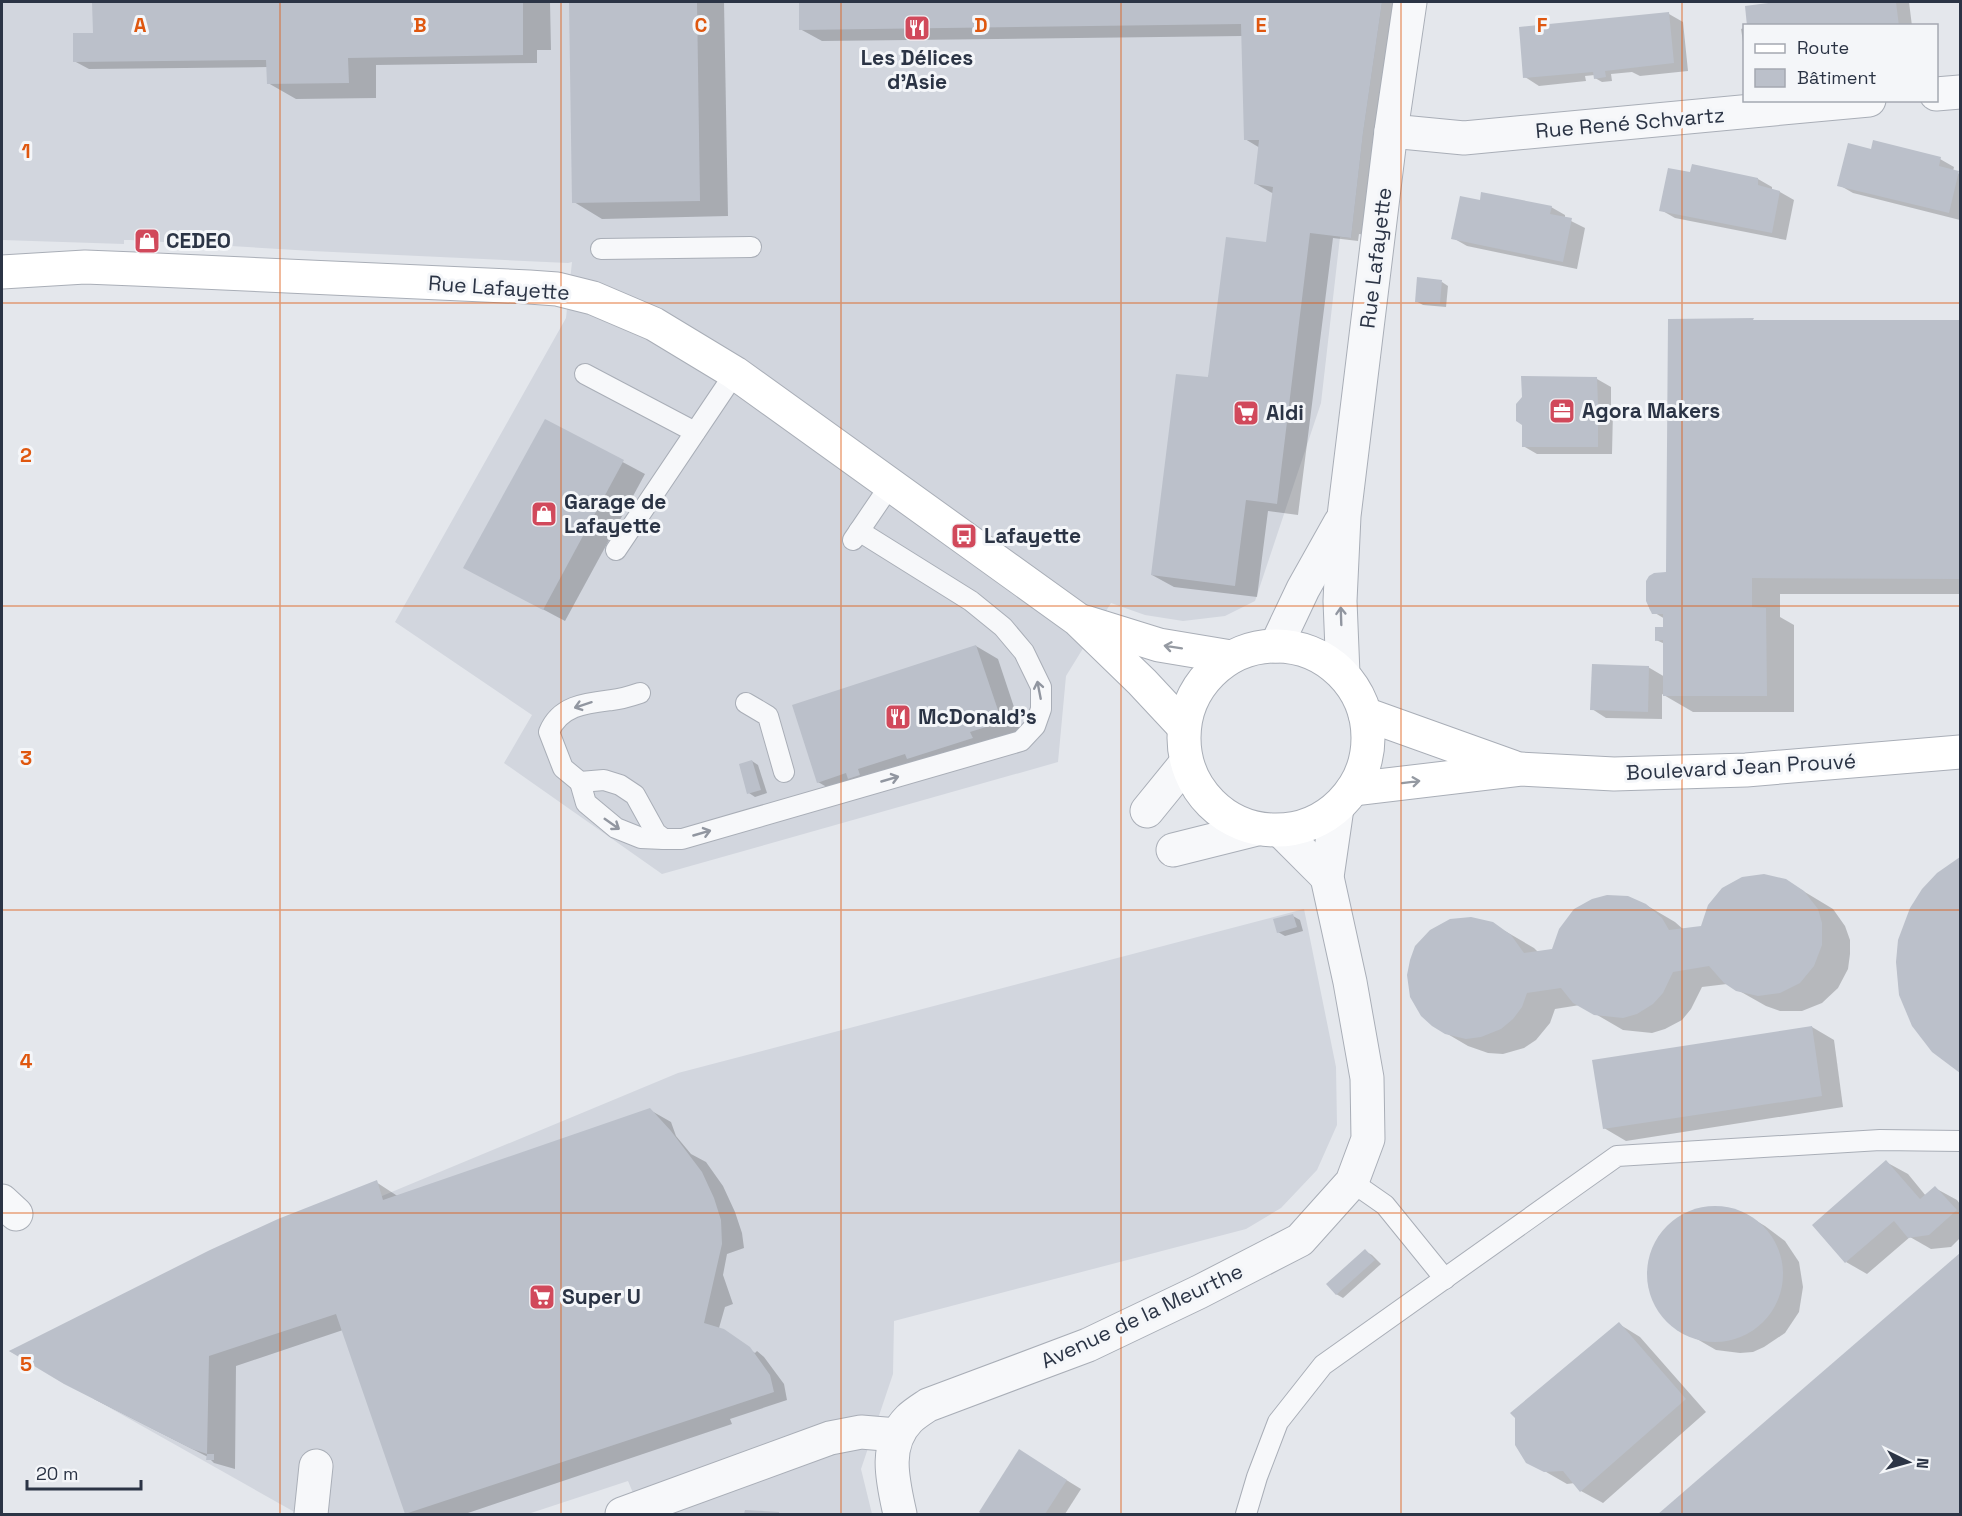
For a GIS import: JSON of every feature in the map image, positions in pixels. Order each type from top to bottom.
[{"type":"street","name":"Rue Lafayette","points":[[1343,674],[1340,601],[1344,516],[1391,131],[1410,2]]},
{"type":"street","points":[[1938,94],[1960,92]]},
{"type":"street","name":"Rue René Schvartz","points":[[1391,131],[1464,138],[1848,102]]},
{"type":"street","name":"Rue Lafayette","points":[[2,272],[85,267],[135,268],[557,290],[593,298],[654,324],[735,374],[1077,619],[1142,682],[1184,727]]},
{"type":"street","name":"Rue Lafayette","points":[[1276,646],[1303,589],[1344,516]]},
{"type":"street","name":"Rue Lafayette","points":[[1077,619],[1160,645],[1231,657]]},
{"type":"street","points":[[1173,850],[1269,830],[1302,828],[1320,820],[1345,799],[1362,772],[1367,753],[1368,734],[1365,714],[1353,686],[1343,674],[1324,658],[1301,649],[1276,646],[1253,648],[1231,657],[1208,675],[1192,699],[1184,727],[1183,745],[1186,763],[1196,786],[1212,806],[1233,821],[1269,830],[1328,877]]},
{"type":"street","name":"Boulevard Jean Prouvé","points":[[1365,714],[1521,769]]},
{"type":"street","name":"Boulevard Jean Prouvé","points":[[1345,799],[1521,769],[1614,774],[1746,770],[1960,752]]},
{"type":"street","points":[[1147,811],[1186,763]]},
{"type":"street","name":"Avenue de la Meurthe","points":[[897,1435],[909,1418],[928,1405],[1088,1345],[1300,1240],[1352,1182],[1368,1139],[1367,1078],[1328,877],[1345,799]]},
{"type":"street","points":[[622,1515],[830,1437],[861,1432],[897,1435],[891,1454],[900,1515]]},
{"type":"street","points":[[311,1515],[316,1466]]},
{"type":"lane","points":[[601,249],[751,247]]},
{"type":"lane","points":[[585,374],[696,432]]},
{"type":"lane","points":[[616,550],[735,374]]},
{"type":"lane","points":[[640,693],[615,700],[588,702],[567,710],[553,722],[549,732],[563,768],[580,782],[586,803],[616,828],[641,838],[682,839],[1021,741],[1035,726],[1041,710],[1041,687],[1024,652],[1003,627],[971,601],[856,535],[891,484]]},
{"type":"lane","points":[[746,703],[768,716],[784,772]]},
{"type":"lane","points":[[580,782],[604,780],[620,785],[635,795],[656,832],[664,839]]},
{"type":"lane","points":[[1245,1515],[1278,1422],[1323,1365],[1617,1156],[1880,1140],[1960,1142]]},
{"type":"lane","points":[[1352,1182],[1385,1205],[1445,1279]]},
{"type":"shaded area","points":[[2,2],[1382,2],[1351,238],[1340,237],[1321,403],[1255,601],[1225,616],[1183,621],[1145,615],[1111,603],[1066,676],[1058,762],[662,874],[504,763],[532,715],[395,622],[566,318],[572,262],[312,251],[130,240],[124,240],[124,244],[2,240]]},
{"type":"shaded area","points":[[1304,909],[1336,1067],[1337,1125],[1317,1170],[1281,1208],[1246,1229],[894,1321],[893,1374],[861,1469],[872,1514],[642,1514],[628,1481],[528,1514],[298,1514],[9,1351],[678,1073]]},
{"type":"building","points":[[92,2],[523,2],[523,55],[348,58],[349,83],[267,84],[266,60],[73,62],[73,33],[93,33]]},
{"type":"building","points":[[569,2],[697,2],[700,201],[572,203]]},
{"type":"building","points":[[799,2],[1382,2],[1351,238],[1310,233],[1277,504],[1246,500],[1235,586],[1151,575],[1176,374],[1208,377],[1226,237],[1266,242],[1273,187],[1254,184],[1259,140],[1244,140],[1241,24],[799,30]]},
{"type":"building","points":[[1776,2],[1896,2],[1899,24],[1747,24],[1745,6]]},
{"type":"building","points":[[1669,12],[1674,63],[1605,71],[1606,77],[1594,79],[1593,72],[1523,78],[1519,27]]},
{"type":"building","points":[[1873,140],[1941,157],[1939,166],[1959,171],[1949,213],[1837,186],[1848,143],[1871,149]]},
{"type":"building","points":[[1692,164],[1758,178],[1758,185],[1780,191],[1772,233],[1659,211],[1668,168],[1690,172]]},
{"type":"building","points":[[1481,192],[1552,206],[1550,214],[1572,218],[1563,262],[1451,239],[1460,196],[1480,200]]},
{"type":"building","points":[[1417,277],[1442,280],[1440,304],[1415,302]]},
{"type":"building","points":[[1754,318],[1753,320],[1960,320],[1960,579],[1752,578],[1752,607],[1766,608],[1767,696],[1663,696],[1663,640],[1655,641],[1655,627],[1663,627],[1663,614],[1652,614],[1646,601],[1646,581],[1654,573],[1666,572],[1668,319]]},
{"type":"building","points":[[1521,376],[1597,377],[1598,405],[1607,405],[1607,419],[1598,419],[1598,447],[1522,447],[1522,425],[1516,421],[1516,404],[1522,397]]},
{"type":"building","name":"Garage de Lafayette","points":[[545,419],[624,460],[543,610],[463,568]]},
{"type":"building","name":"McDonald's","points":[[976,645],[1002,722],[970,732],[973,738],[907,759],[905,754],[858,769],[860,775],[848,779],[846,773],[817,783],[792,705]]},
{"type":"building","points":[[1592,664],[1649,666],[1648,712],[1590,710]]},
{"type":"building","points":[[752,760],[761,790],[747,794],[739,764]]},
{"type":"building","points":[[1960,857],[1960,1073],[1932,1052],[1912,1026],[1899,995],[1896,962],[1898,940],[1910,908],[1922,889],[1937,873]]},
{"type":"building","points":[[1764,874],[1786,879],[1804,891],[1818,909],[1822,923],[1822,945],[1814,966],[1800,983],[1780,993],[1758,996],[1736,991],[1724,983],[1709,966],[1673,972],[1663,993],[1653,1004],[1637,1014],[1623,1018],[1594,1015],[1573,1003],[1561,988],[1527,993],[1522,1007],[1501,1029],[1481,1037],[1466,1039],[1445,1034],[1432,1026],[1421,1016],[1410,997],[1407,975],[1415,946],[1430,930],[1450,919],[1471,917],[1493,922],[1511,935],[1524,953],[1552,949],[1559,929],[1574,909],[1592,899],[1607,895],[1628,896],[1646,904],[1662,918],[1669,930],[1701,926],[1708,905],[1722,888],[1742,877]]},
{"type":"building","points":[[1293,914],[1297,927],[1277,933],[1273,919]]},
{"type":"building","points":[[1812,1026],[1822,1096],[1603,1129],[1592,1060]]},
{"type":"building","points":[[650,1108],[702,1172],[721,1220],[722,1244],[704,1323],[724,1329],[750,1347],[770,1375],[774,1392],[405,1514],[336,1314],[209,1356],[207,1454],[192,1449],[64,1384],[9,1351],[210,1250],[278,1219],[377,1180],[383,1200]]},
{"type":"building","points":[[1886,1160],[1920,1199],[1935,1186],[1957,1210],[1929,1235],[1908,1238],[1894,1221],[1845,1263],[1812,1225]]},
{"type":"building","points":[[1715,1206],[1741,1211],[1763,1226],[1778,1248],[1783,1274],[1778,1300],[1763,1322],[1741,1337],[1715,1342],[1689,1337],[1667,1322],[1652,1300],[1647,1274],[1652,1248],[1667,1226],[1689,1211]]},
{"type":"building","points":[[1365,1249],[1375,1260],[1336,1295],[1326,1284]]},
{"type":"building","points":[[1960,1253],[1960,1514],[1658,1514]]},
{"type":"building","points":[[1619,1322],[1686,1399],[1580,1492],[1563,1471],[1544,1472],[1526,1463],[1515,1445],[1515,1418],[1510,1413]]},
{"type":"building","points":[[1019,1449],[1067,1480],[1045,1514],[982,1514],[979,1512]]},
{"type":"building","points":[[207,1454],[214,1454],[214,1460],[206,1460]]},
{"type":"building","points":[[745,1510],[779,1512],[779,1514],[744,1514]]},
{"type":"place","name":"Les Délices d'Asie","points":[[917,28]]},
{"type":"place","name":"CEDEO","points":[[147,241]]},
{"type":"place","name":"Agora Makers","points":[[1562,411]]},
{"type":"place","name":"Aldi","points":[[1246,413]]},
{"type":"place","name":"Garage de Lafayette","points":[[544,514]]},
{"type":"place","name":"Lafayette","points":[[964,536]]},
{"type":"place","name":"McDonald's","points":[[898,717]]},
{"type":"place","name":"Super U","points":[[542,1297]]}]
